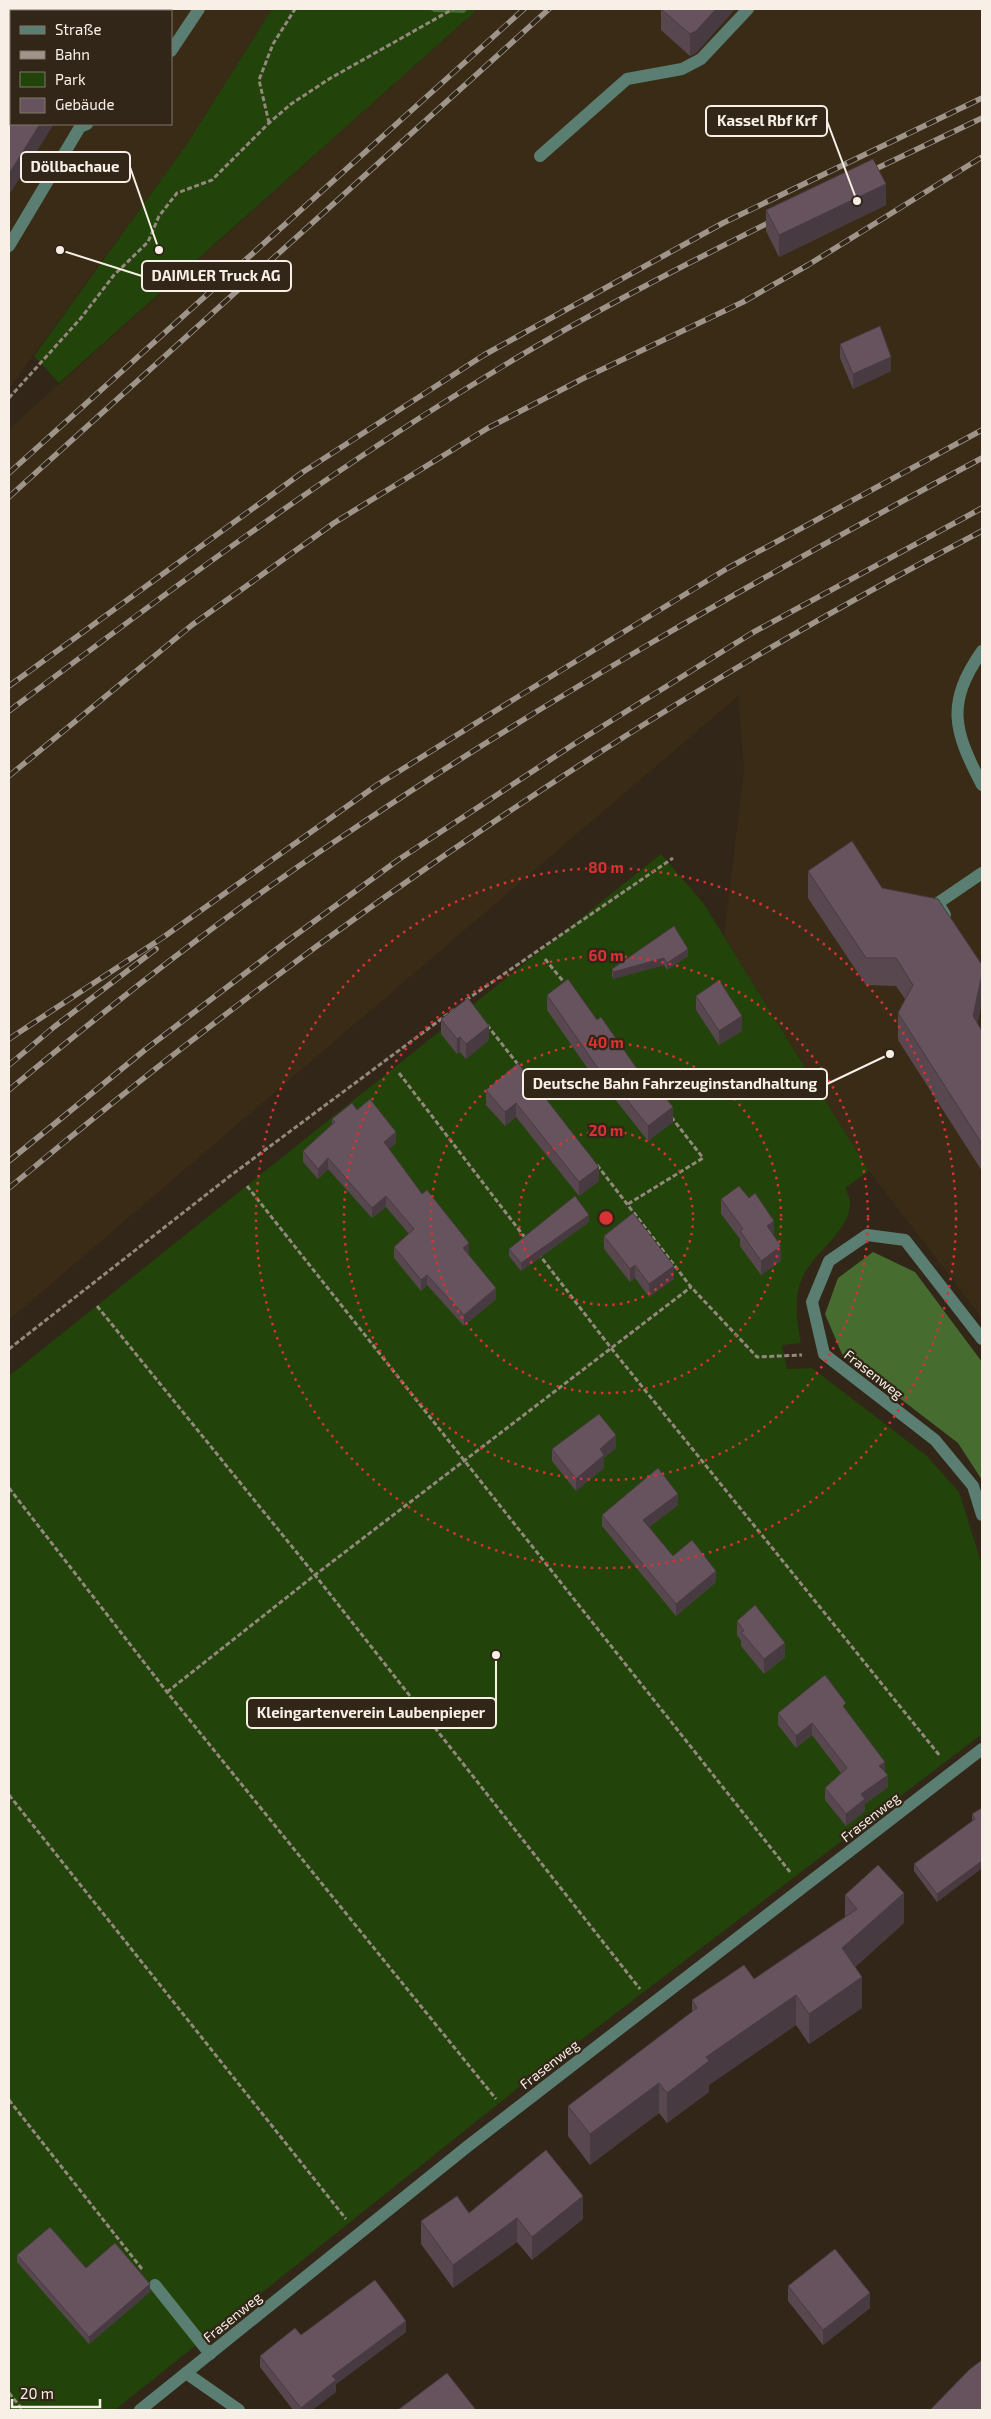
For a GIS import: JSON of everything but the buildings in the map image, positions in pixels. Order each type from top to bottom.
[{"type":"street","points":[[172,50],[199,9]]},
{"type":"street","points":[[540,156],[627,79],[682,69],[702,59],[748,9]]},
{"type":"street","points":[[9,246],[80,127],[85,125]]},
{"type":"street","points":[[982,652],[967,674],[956,714],[965,753],[982,785]]},
{"type":"street","points":[[953,926],[938,903],[982,874]]},
{"type":"street","name":"Frasenweg","points":[[982,1339],[905,1240],[867,1235],[829,1261],[812,1302],[824,1354],[935,1440],[973,1486],[982,1515]]},
{"type":"street","name":"Frasenweg","points":[[140,2410],[508,2115],[982,1749]]},
{"type":"street","points":[[155,2285],[210,2354]]},
{"type":"street","points":[[186,2373],[239,2410]]},
{"type":"path","points":[[269,123],[259,80],[273,44],[295,9]]},
{"type":"path","points":[[9,398],[81,318],[114,274],[148,242],[159,216],[177,193],[212,180],[269,123],[329,78],[452,9]]},
{"type":"path","points":[[9,1349],[230,1176],[467,1000],[673,858]]},
{"type":"path","points":[[545,959],[570,990]]},
{"type":"path","points":[[487,1024],[523,1071]]},
{"type":"path","points":[[399,1073],[611,1348],[934,1749],[950,1774]]},
{"type":"path","points":[[628,1204],[703,1158],[667,1112]]},
{"type":"path","points":[[591,1157],[691,1287],[757,1357],[824,1354]]},
{"type":"path","points":[[247,1186],[802,1888]]},
{"type":"path","points":[[168,1692],[315,1575],[691,1287]]},
{"type":"path","points":[[97,1306],[315,1575],[652,2004]]},
{"type":"path","points":[[9,1488],[168,1692],[508,2115]]},
{"type":"path","points":[[9,1795],[358,2235]]},
{"type":"path","points":[[9,2100],[155,2285]]},
{"type":"path","points":[[9,2393],[23,2410]]},
{"type":"shaded area","points":[[9,9],[272,9],[187,144],[9,389]]},
{"type":"shaded area","points":[[478,9],[982,9],[982,1318],[869,1171],[724,936],[744,770],[738,696],[9,1320],[9,429]]},
{"type":"green space","points":[[272,9],[478,9],[59,383],[34,356],[187,144]]},
{"type":"green space","points":[[429,9],[468,9],[464,13],[434,12]]},
{"type":"green space","points":[[661,854],[704,904],[869,1171],[845,1188],[850,1202],[845,1222],[807,1269],[802,1279],[797,1294],[797,1319],[801,1343],[782,1345],[787,1369],[812,1368],[927,1456],[959,1492],[982,1565],[982,1734],[518,2088],[115,2410],[9,2410],[9,1376]]},
{"type":"green space","points":[[873,1252],[915,1272],[982,1362],[982,1480],[958,1443],[842,1354],[825,1314],[838,1278]]},
{"type":"railway","points":[[9,473],[524,9]]},
{"type":"railway","points":[[9,497],[549,9]]},
{"type":"railway","points":[[9,686],[303,472],[484,355],[723,223],[982,98]]},
{"type":"railway","points":[[865,174],[982,118]]},
{"type":"railway","points":[[9,776],[192,625],[334,523],[488,428],[584,378],[743,302],[808,265],[982,157]]},
{"type":"railway","points":[[9,711],[248,535],[370,450],[432,410],[529,350],[599,311],[778,218]]},
{"type":"railway","points":[[9,1039],[165,936],[377,785],[728,568],[982,430]]},
{"type":"railway","points":[[9,1090],[128,993],[209,931],[292,871],[412,790],[492,739],[653,642],[817,548],[982,458]]},
{"type":"railway","points":[[9,1161],[146,1049],[286,942],[398,860],[574,744],[752,633],[982,508]]},
{"type":"railway","points":[[9,1188],[239,1004],[357,917],[477,833],[600,752],[725,675],[853,601],[982,531]]},
{"type":"railway","points":[[9,1065],[54,1027],[156,949]]},
{"type":"place","name":"Kassel Rbf Krf","points":[[857,201]]},
{"type":"place","name":"DAIMLER Truck AG","points":[[60,250]]},
{"type":"place","name":"Döllbachaue","points":[[159,250]]},
{"type":"place","name":"Deutsche Bahn Fahrzeuginstandhaltung","points":[[890,1054]]},
{"type":"place","name":"Kleingartenverein Laubenpieper","points":[[496,1655]]}]
